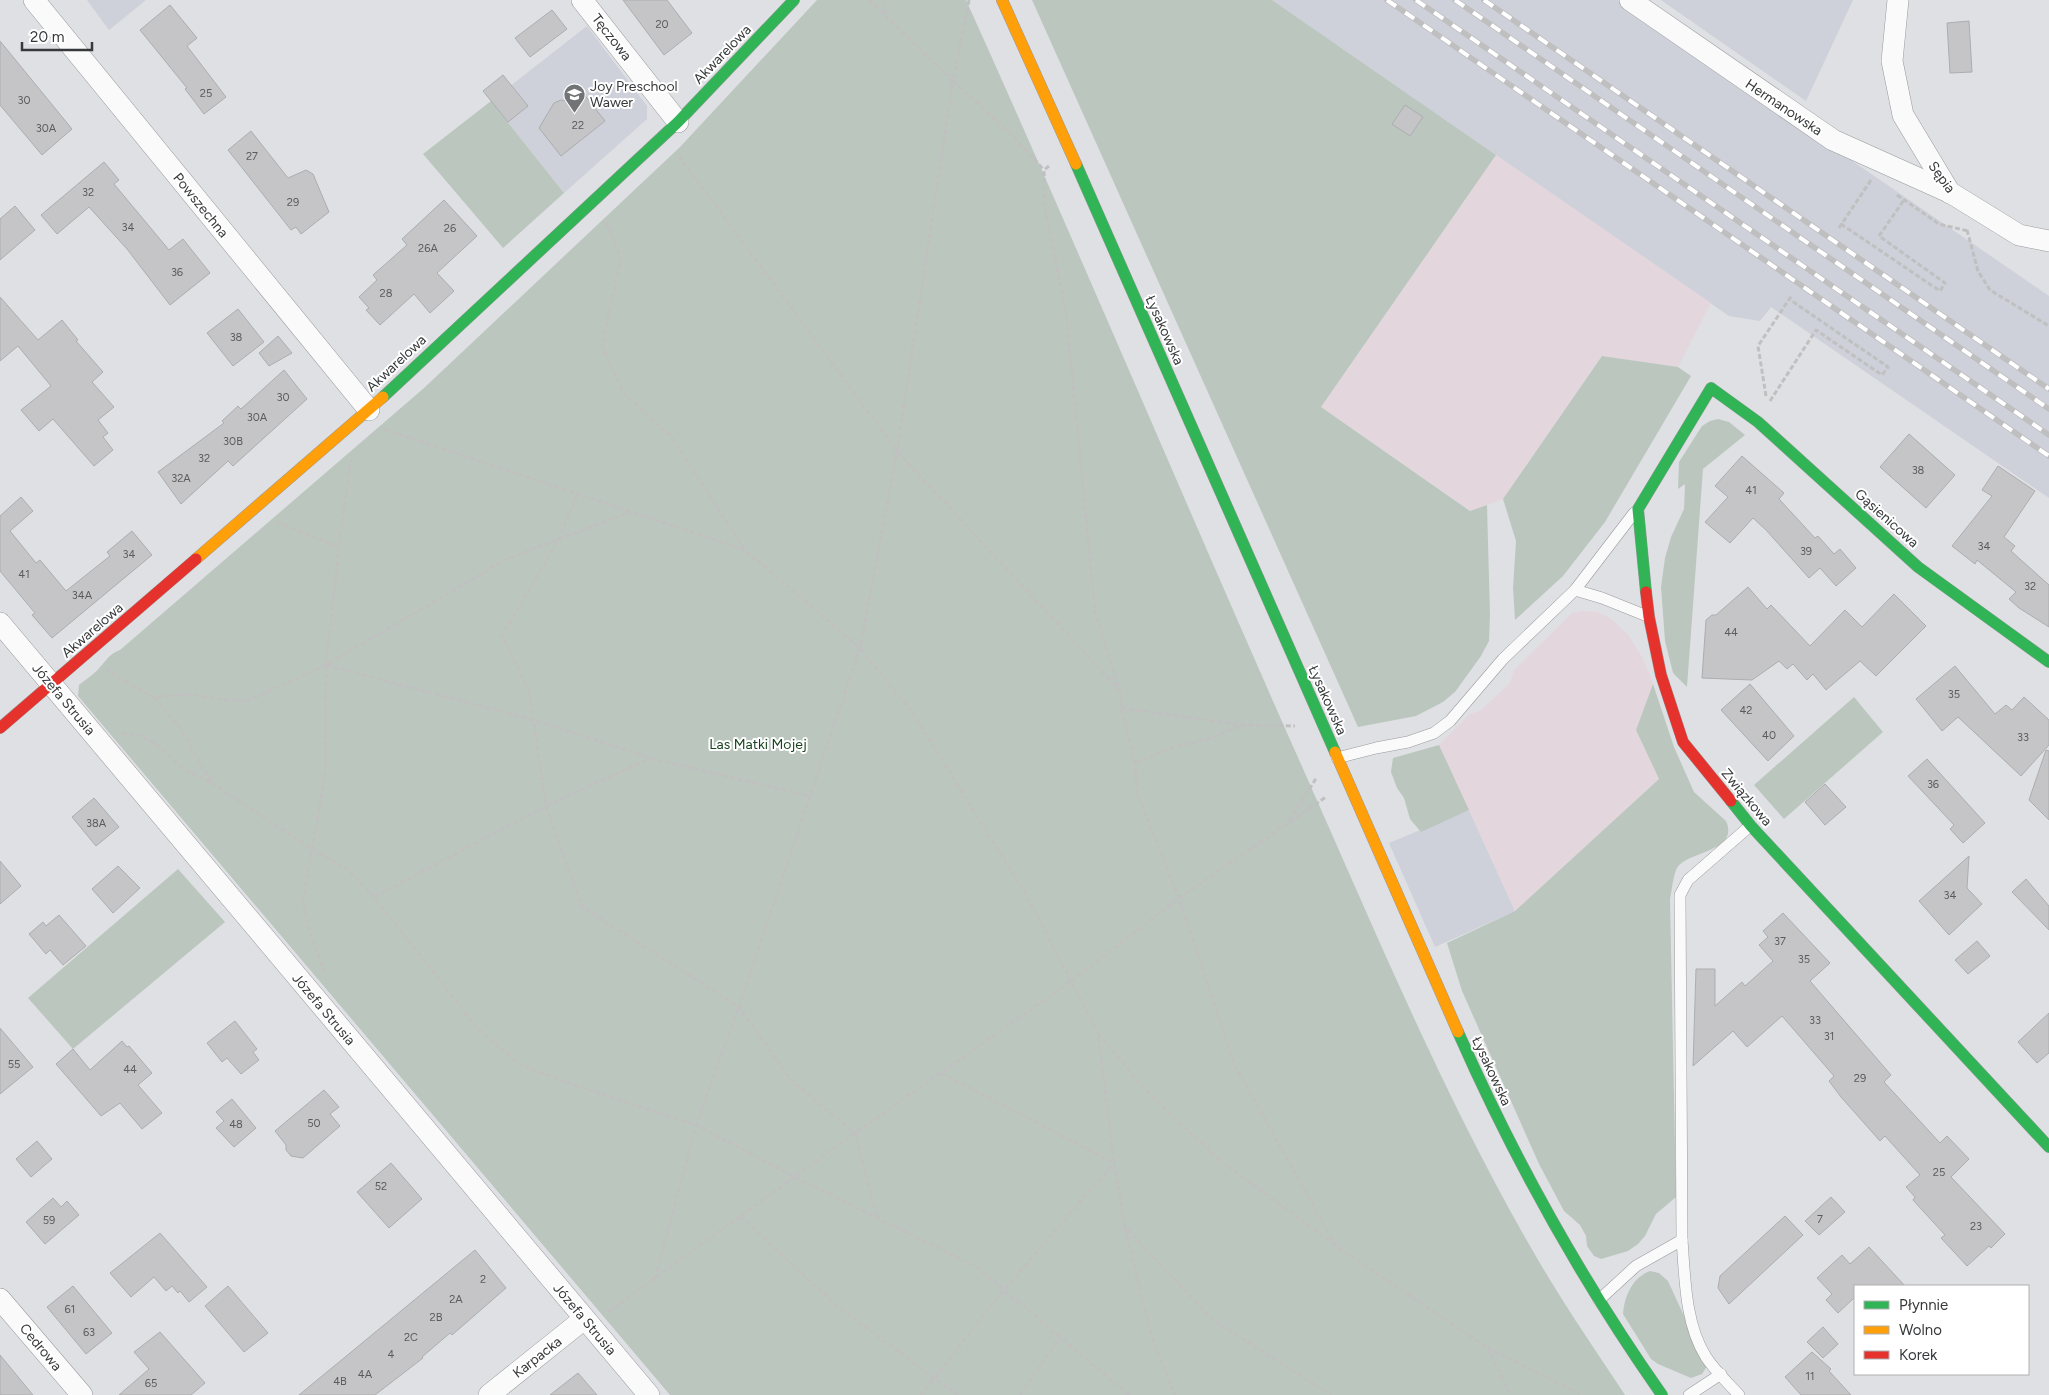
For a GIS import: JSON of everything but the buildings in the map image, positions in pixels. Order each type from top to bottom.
[{"type":"street","name":"Powszechna","points":[[34,0],[369,410]]},
{"type":"street","name":"Tęczowa","points":[[582,0],[678,122]]},
{"type":"street","name":"Akwarelowa","points":[[0,728],[369,410],[678,122],[794,0]]},
{"type":"street","name":"Łysakowska","points":[[1002,0],[1083,179],[1488,1101],[1546,1210],[1599,1300],[1662,1395]]},
{"type":"street","name":"Hermanowska","points":[[1630,0],[1833,140],[1950,193]]},
{"type":"street","name":"Sępia","points":[[1898,0],[1892,61],[1903,115],[1950,193],[2019,235],[2049,241]]},
{"type":"street","name":"Gąsienicowa","points":[[1638,509],[1711,388],[1758,422],[1918,567],[2049,662]]},
{"type":"street","name":"Związkowa","points":[[1638,509],[1649,617],[1661,676],[1683,742],[1751,826],[2049,1147]]},
{"type":"street","name":"Józefa Strusia","points":[[0,623],[649,1395]]},
{"type":"street","name":"Cedrowa","points":[[0,1299],[82,1395]]},
{"type":"street","name":"Karpacka","points":[[489,1395],[584,1320]]},
{"type":"lane","points":[[1337,758],[1408,742],[1434,733],[1455,716],[1503,659],[1575,590],[1638,509]]},
{"type":"lane","points":[[1575,590],[1602,598],[1649,617]]},
{"type":"lane","points":[[1739,1395],[1706,1357],[1691,1321],[1682,1240],[1680,895],[1688,880],[1751,826]]},
{"type":"lane","points":[[1599,1300],[1636,1266],[1682,1240]]},
{"type":"lane","points":[[1690,1395],[1721,1374]]},
{"type":"path","points":[[869,0],[1010,133],[1044,170],[1045,209],[1066,312],[1096,611],[1120,691],[1122,708],[1135,763],[1136,793],[1180,898],[1234,1064],[1336,1246]]},
{"type":"path","points":[[885,15],[886,0]]},
{"type":"path","points":[[655,1279],[696,1125],[739,1006],[860,648],[897,451],[953,81],[969,0]]},
{"type":"path","points":[[678,155],[897,451],[1120,691]]},
{"type":"path","points":[[1044,170],[1050,166]]},
{"type":"path","points":[[1839,228],[1872,179],[1880,184]]},
{"type":"path","points":[[1894,193],[1939,224],[1977,234]]},
{"type":"path","points":[[1950,193],[1968,231],[1978,271],[1990,290],[2049,326]]},
{"type":"path","points":[[1842,224],[1940,291],[1945,283],[1879,236],[1904,200]]},
{"type":"path","points":[[603,216],[621,258],[602,346],[624,394],[671,436],[745,550],[860,648],[912,712],[1027,896],[1098,1033],[1143,1088],[1217,1158],[1336,1246],[1488,1348],[1582,1395]]},
{"type":"path","points":[[1791,297],[1888,367],[1882,375],[1816,330],[1769,403],[1758,346],[1791,297]]},
{"type":"path","points":[[383,429],[745,550]]},
{"type":"path","points":[[325,975],[311,936],[302,901],[325,775],[326,665],[352,453]]},
{"type":"path","points":[[577,494],[559,539],[502,636],[528,691],[546,806],[582,907],[739,1006],[791,1080],[855,1133],[877,1218]]},
{"type":"path","points":[[153,697],[194,694],[216,699],[247,701],[326,665],[507,559],[631,512]]},
{"type":"path","points":[[276,522],[339,547]]},
{"type":"path","points":[[96,664],[153,697],[182,731],[212,783]]},
{"type":"path","points":[[326,665],[534,720],[650,758],[810,796]]},
{"type":"path","points":[[1122,708],[1244,725],[1295,726]]},
{"type":"path","points":[[1135,763],[1174,747],[1207,739],[1244,725]]},
{"type":"path","points":[[113,732],[141,736],[160,746],[183,769],[212,783],[312,849],[346,868],[374,897],[477,1028],[519,1064],[574,1085],[696,1125],[977,1268],[1129,1395]]},
{"type":"path","points":[[374,897],[546,806],[650,758]]},
{"type":"path","points":[[1287,823],[1317,777]]},
{"type":"path","points":[[584,1320],[601,1318],[855,1133],[1070,982],[1180,898],[1326,797]]},
{"type":"path","points":[[1098,1033],[1114,1163],[1125,1227],[1152,1338],[1175,1395]]},
{"type":"path","points":[[941,1073],[1114,1163]]},
{"type":"path","points":[[921,1395],[1004,1290],[1114,1163]]},
{"type":"path","points":[[741,1217],[836,1305],[957,1395]]},
{"type":"path","points":[[1125,1227],[1213,1320],[1331,1395]]},
{"type":"path","points":[[1020,1395],[1060,1337]]},
{"type":"path","points":[[1488,1348],[1510,1395]]},
{"type":"shaded area","points":[[87,0],[146,0],[109,30]]},
{"type":"shaded area","points":[[1272,0],[1618,0],[2049,296],[2049,498],[1771,307],[1760,321],[1729,316]]},
{"type":"shaded area","points":[[1661,0],[1853,0],[1806,101]]},
{"type":"shaded area","name":"Joy Preschool Wawer","points":[[587,26],[647,106],[647,119],[564,193],[491,101]]},
{"type":"shaded area","points":[[1496,155],[1711,303],[1678,367],[1602,356],[1503,499],[1471,511],[1321,407]]},
{"type":"shaded area","points":[[1584,611],[1598,612],[1613,620],[1629,636],[1643,659],[1653,684],[1636,730],[1659,779],[1515,911],[1439,745],[1470,714],[1480,711],[1510,683],[1514,670],[1572,613]]},
{"type":"shaded area","points":[[1469,810],[1515,911],[1435,947],[1389,843]]},
{"type":"green space","name":"Las Matki Mojej","points":[[817,0],[966,0],[1352,881],[1439,1072],[1470,1135],[1537,1258],[1625,1395],[670,1395],[78,696],[79,685],[96,671],[109,656],[120,650],[424,388],[680,147]]},
{"type":"green space","points":[[1032,0],[1272,0],[1496,155],[1321,407],[1470,511],[1487,505],[1489,641],[1481,656],[1455,692],[1443,702],[1416,716],[1358,727]]},
{"type":"green space","points":[[491,101],[564,193],[503,248],[423,154]]},
{"type":"green space","points":[[1602,356],[1678,367],[1691,376],[1605,522],[1563,576],[1515,620],[1513,588],[1516,541],[1503,499]]},
{"type":"green space","points":[[1718,419],[1729,422],[1745,435],[1703,469],[1687,687],[1673,673],[1665,641],[1661,587],[1665,558],[1671,537],[1684,509],[1685,484],[1678,489],[1679,462],[1702,426]]},
{"type":"green space","points":[[1653,684],[1674,747],[1694,792],[1726,821],[1728,831],[1726,839],[1719,845],[1683,862],[1677,868],[1670,899],[1676,1197],[1656,1214],[1645,1236],[1638,1244],[1628,1251],[1601,1259],[1594,1256],[1587,1246],[1586,1236],[1580,1225],[1564,1211],[1539,1164],[1462,991],[1447,943],[1515,911],[1659,779],[1636,730]]},
{"type":"green space","points":[[1854,697],[1883,732],[1784,819],[1754,785]]},
{"type":"green space","points":[[1439,745],[1469,810],[1421,832],[1410,819],[1404,798],[1397,788],[1391,772],[1393,758]]},
{"type":"green space","points":[[178,869],[225,922],[73,1049],[28,998]]},
{"type":"green space","points":[[1650,1271],[1659,1273],[1668,1281],[1707,1366],[1702,1374],[1691,1378],[1658,1364],[1651,1359],[1623,1314],[1630,1288],[1634,1282]]},
{"type":"railway","points":[[1387,0],[2049,456]]},
{"type":"railway","points":[[1416,0],[2049,435]]},
{"type":"railway","points":[[1455,0],[2049,409]]},
{"type":"railway","points":[[1484,0],[2049,389]]},
{"type":"traffic: fast","points":[[383,397],[678,122],[794,0]]},
{"type":"traffic: fast","points":[[1076,164],[1335,752]]},
{"type":"traffic: fast","points":[[1646,592],[1638,509],[1711,388],[1758,422],[1918,567],[2049,662]]},
{"type":"traffic: fast","points":[[1731,801],[1751,826],[2049,1147]]},
{"type":"traffic: fast","points":[[1458,1032],[1502,1126],[1551,1218],[1604,1308],[1662,1395]]},
{"type":"traffic: slow","points":[[1002,0],[1076,164]]},
{"type":"traffic: slow","points":[[196,559],[383,397]]},
{"type":"traffic: slow","points":[[1335,752],[1458,1032]]},
{"type":"traffic: jam","points":[[0,728],[196,559]]},
{"type":"traffic: jam","points":[[1646,592],[1661,675],[1683,742],[1731,801]]},
{"type":"place","name":"Joy Preschool Wawer","points":[[574,113]]}]
